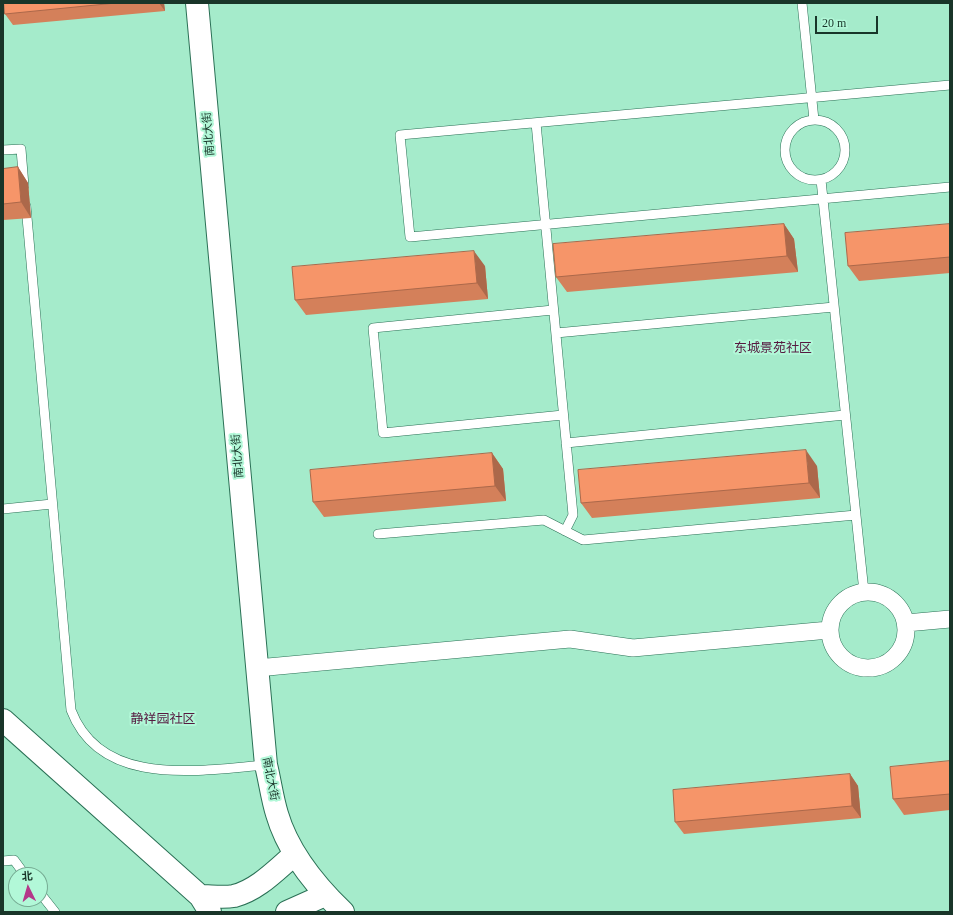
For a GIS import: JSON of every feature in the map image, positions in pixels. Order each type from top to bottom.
[{"type":"street","name":"南北大街","points":[[197,3],[266,765],[277,815],[295,854],[325,895],[343,912]]},
{"type":"street","points":[[864,592],[883,594],[894,602],[901,611],[906,623],[906,636],[901,648],[888,662],[870,668],[858,667],[846,661],[838,653],[832,642],[830,630],[831,618],[837,607],[846,598],[864,592]]},
{"type":"street","points":[[906,623],[950,619]]},
{"type":"street","points":[[257,668],[570,639],[633,648],[830,630]]},
{"type":"street","points":[[3,720],[205,904],[247,892],[262,882],[295,854]]},
{"type":"street","points":[[287,912],[325,895]]},
{"type":"lane","points":[[802,3],[814,120]]},
{"type":"lane","points":[[950,85],[400,135],[410,237],[950,187]]},
{"type":"lane","points":[[814,120],[830,123],[838,129],[844,138],[846,148],[845,159],[840,168],[832,175],[821,180],[804,178],[796,173],[786,157],[785,148],[792,130],[799,124],[814,120]]},
{"type":"lane","points":[[536,123],[573,515],[566,531]]},
{"type":"lane","points":[[3,150],[20,149],[71,710],[76,725],[85,737],[97,748],[113,758],[157,770],[185,772],[266,765]]},
{"type":"lane","points":[[821,180],[864,592]]},
{"type":"lane","points":[[556,333],[834,307]]},
{"type":"lane","points":[[553,310],[373,328],[383,433],[563,415]]},
{"type":"lane","points":[[566,443],[845,415]]},
{"type":"lane","points":[[3,509],[52,504]]},
{"type":"lane","points":[[378,534],[544,520],[583,540],[856,515]]},
{"type":"lane","points":[[3,861],[14,860],[19,867]]},
{"type":"lane","points":[[48,903],[55,912]]},
{"type":"building","points":[[4,3],[116,3],[5,14]]},
{"type":"building","points":[[18,167],[21,202],[3,204],[3,169]]},
{"type":"building","points":[[784,224],[787,256],[556,277],[553,244]]},
{"type":"building","points":[[950,224],[950,257],[848,266],[845,233]]},
{"type":"building","points":[[474,251],[477,283],[295,300],[292,267]]},
{"type":"building","points":[[806,450],[809,483],[581,503],[578,470]]},
{"type":"building","points":[[492,453],[495,486],[313,502],[310,470]]},
{"type":"building","points":[[950,761],[950,794],[893,799],[890,767]]},
{"type":"building","points":[[850,774],[852,806],[675,822],[673,790]]},
{"type":"district","name":"东城景苑社区","points":[[773,349]]},
{"type":"district","name":"静祥园社区","points":[[163,720]]}]
